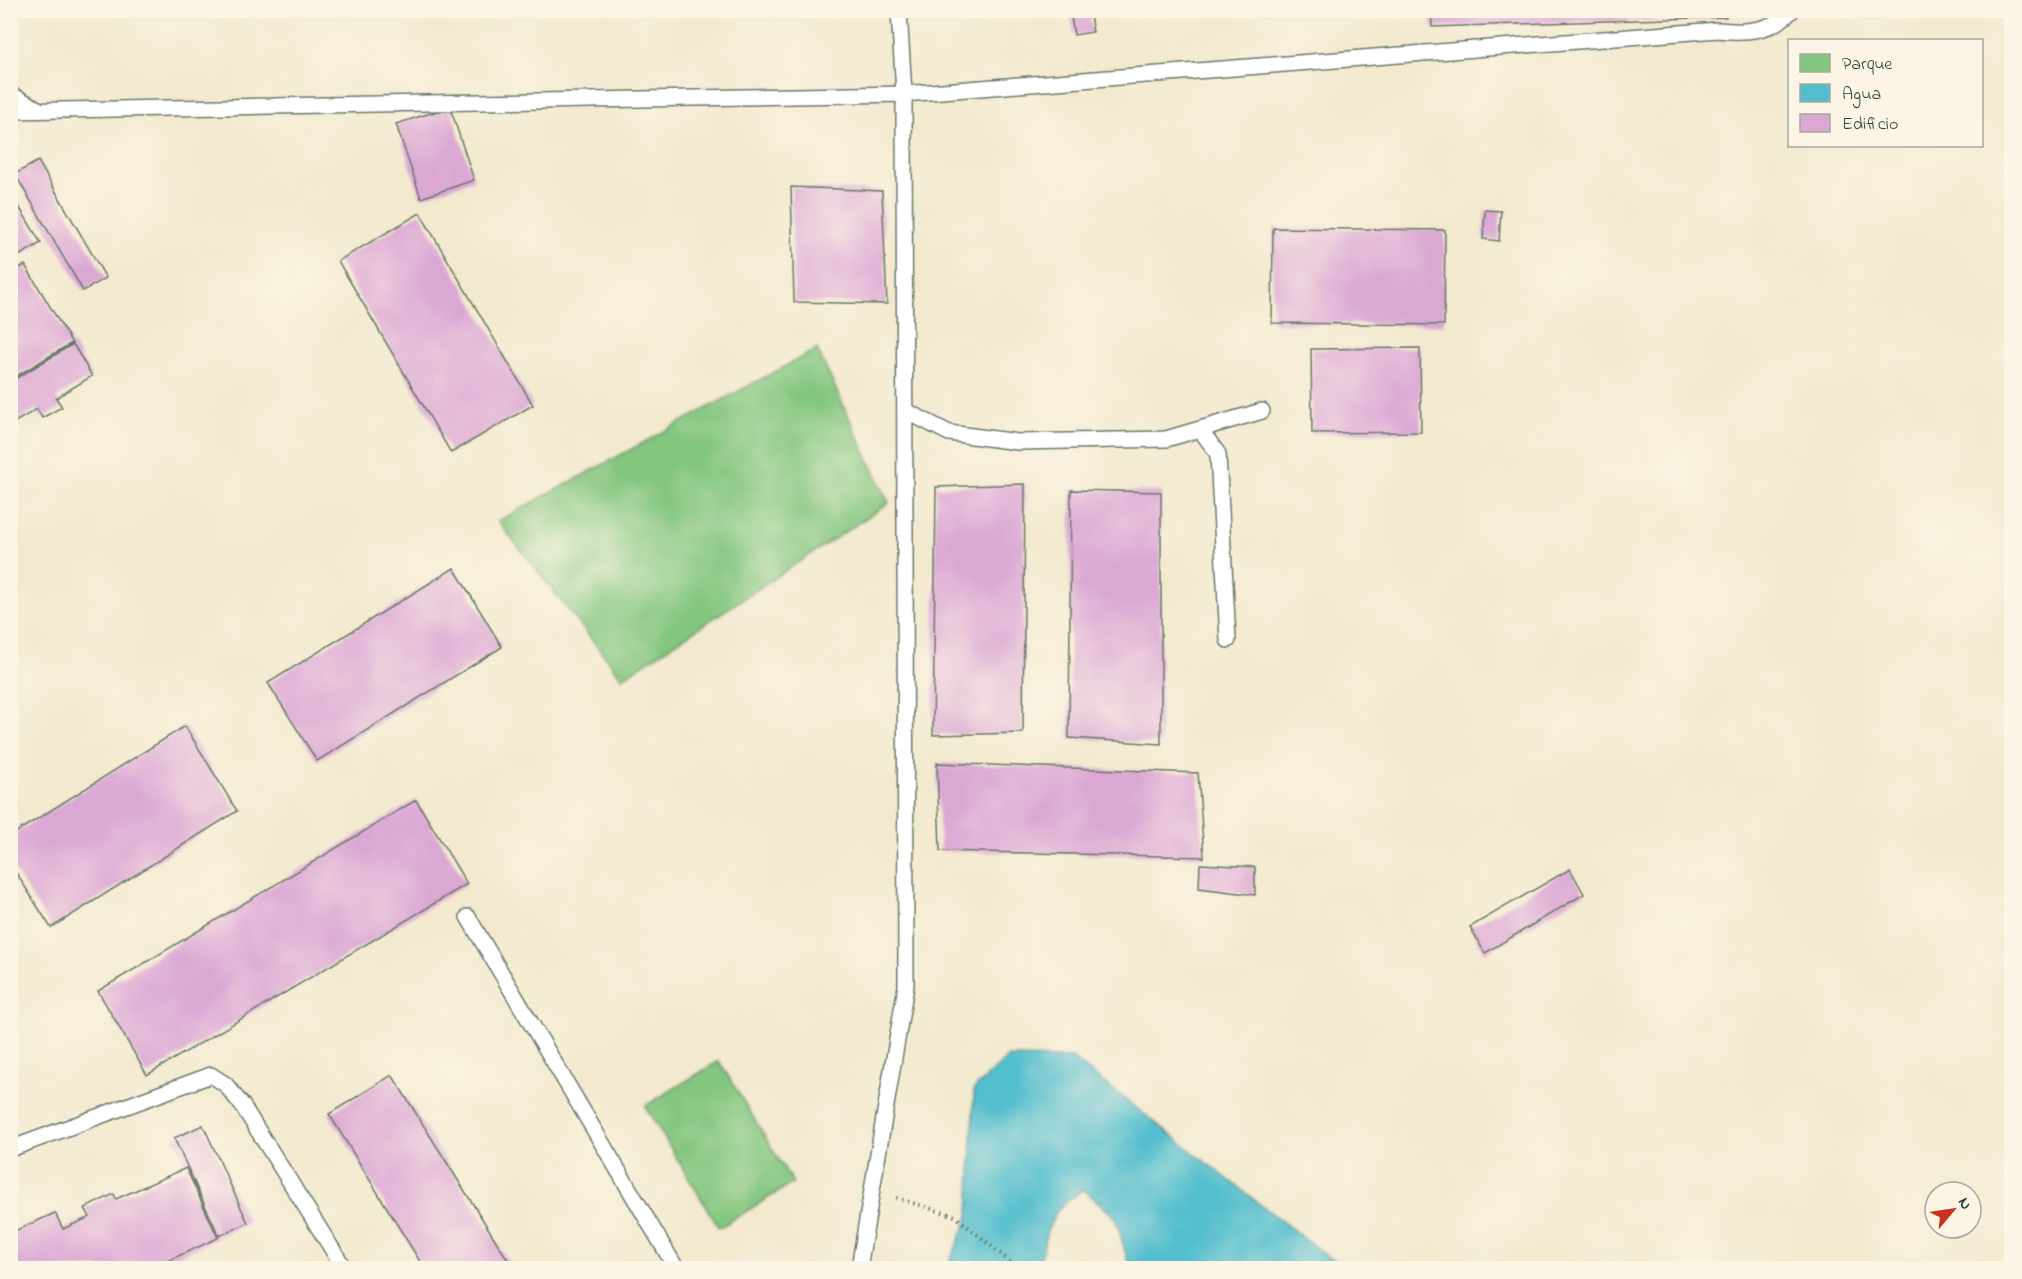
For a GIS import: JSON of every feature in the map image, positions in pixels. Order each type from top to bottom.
[{"type":"lane","points":[[859,1269],[906,986],[904,94],[899,10]]},
{"type":"lane","points":[[10,111],[904,94],[1718,30],[1742,33],[1764,29],[1785,18],[1792,10]]},
{"type":"lane","points":[[10,94],[42,111]]},
{"type":"lane","points":[[906,411],[948,433],[1018,441],[1166,439],[1262,411]]},
{"type":"lane","points":[[1200,429],[1218,454],[1228,640]]},
{"type":"lane","points":[[468,917],[676,1269]]},
{"type":"lane","points":[[10,1149],[211,1075],[225,1084],[242,1105],[344,1269]]},
{"type":"path","points":[[872,1191],[955,1216],[1018,1269]]},
{"type":"green space","points":[[817,349],[889,503],[622,678],[498,521]]},
{"type":"green space","points":[[719,1061],[793,1183],[719,1228],[645,1106]]},
{"type":"water","points":[[1008,1057],[1072,1058],[1328,1257],[1357,1268],[1130,1268],[1115,1217],[1083,1189],[1058,1209],[1047,1231],[1039,1268],[947,1268],[969,1216],[974,1089]]},
{"type":"building","points":[[1070,10],[1089,10],[1093,32],[1074,35]]},
{"type":"building","points":[[1431,10],[1725,10],[1726,17],[1432,27]]},
{"type":"building","points":[[450,107],[474,180],[421,198],[396,124]]},
{"type":"building","points":[[38,161],[106,278],[83,291],[15,174]]},
{"type":"building","points":[[791,187],[882,191],[887,304],[794,302]]},
{"type":"building","points":[[10,192],[41,243],[10,261]]},
{"type":"building","points":[[1485,210],[1501,211],[1499,241],[1483,239]]},
{"type":"building","points":[[420,213],[533,405],[451,453],[338,261]]},
{"type":"building","points":[[1273,228],[1445,230],[1444,325],[1272,323]]},
{"type":"building","points":[[25,265],[72,343],[10,380],[10,273]]},
{"type":"building","points":[[73,344],[92,376],[56,398],[62,407],[42,418],[37,409],[10,425],[10,382]]},
{"type":"building","points":[[1420,348],[1421,432],[1312,433],[1311,349]]},
{"type":"building","points":[[1025,484],[1023,733],[933,735],[936,487]]},
{"type":"building","points":[[1071,490],[1161,492],[1161,744],[1069,738]]},
{"type":"building","points":[[454,568],[502,647],[317,761],[268,683]]},
{"type":"building","points":[[185,726],[237,811],[51,928],[10,863],[10,836]]},
{"type":"building","points":[[937,763],[1198,773],[1204,857],[940,851]]},
{"type":"building","points":[[416,800],[467,884],[147,1075],[98,991]]},
{"type":"building","points":[[1200,864],[1255,867],[1255,895],[1199,888]]},
{"type":"building","points":[[1570,869],[1584,894],[1485,953],[1470,927]]},
{"type":"building","points":[[392,1075],[513,1268],[424,1268],[329,1114]]},
{"type":"building","points":[[203,1125],[248,1223],[219,1236],[174,1138]]},
{"type":"building","points":[[186,1168],[218,1238],[152,1268],[10,1268],[10,1233],[55,1213],[63,1229],[90,1217],[85,1208],[114,1194],[116,1199]]}]
